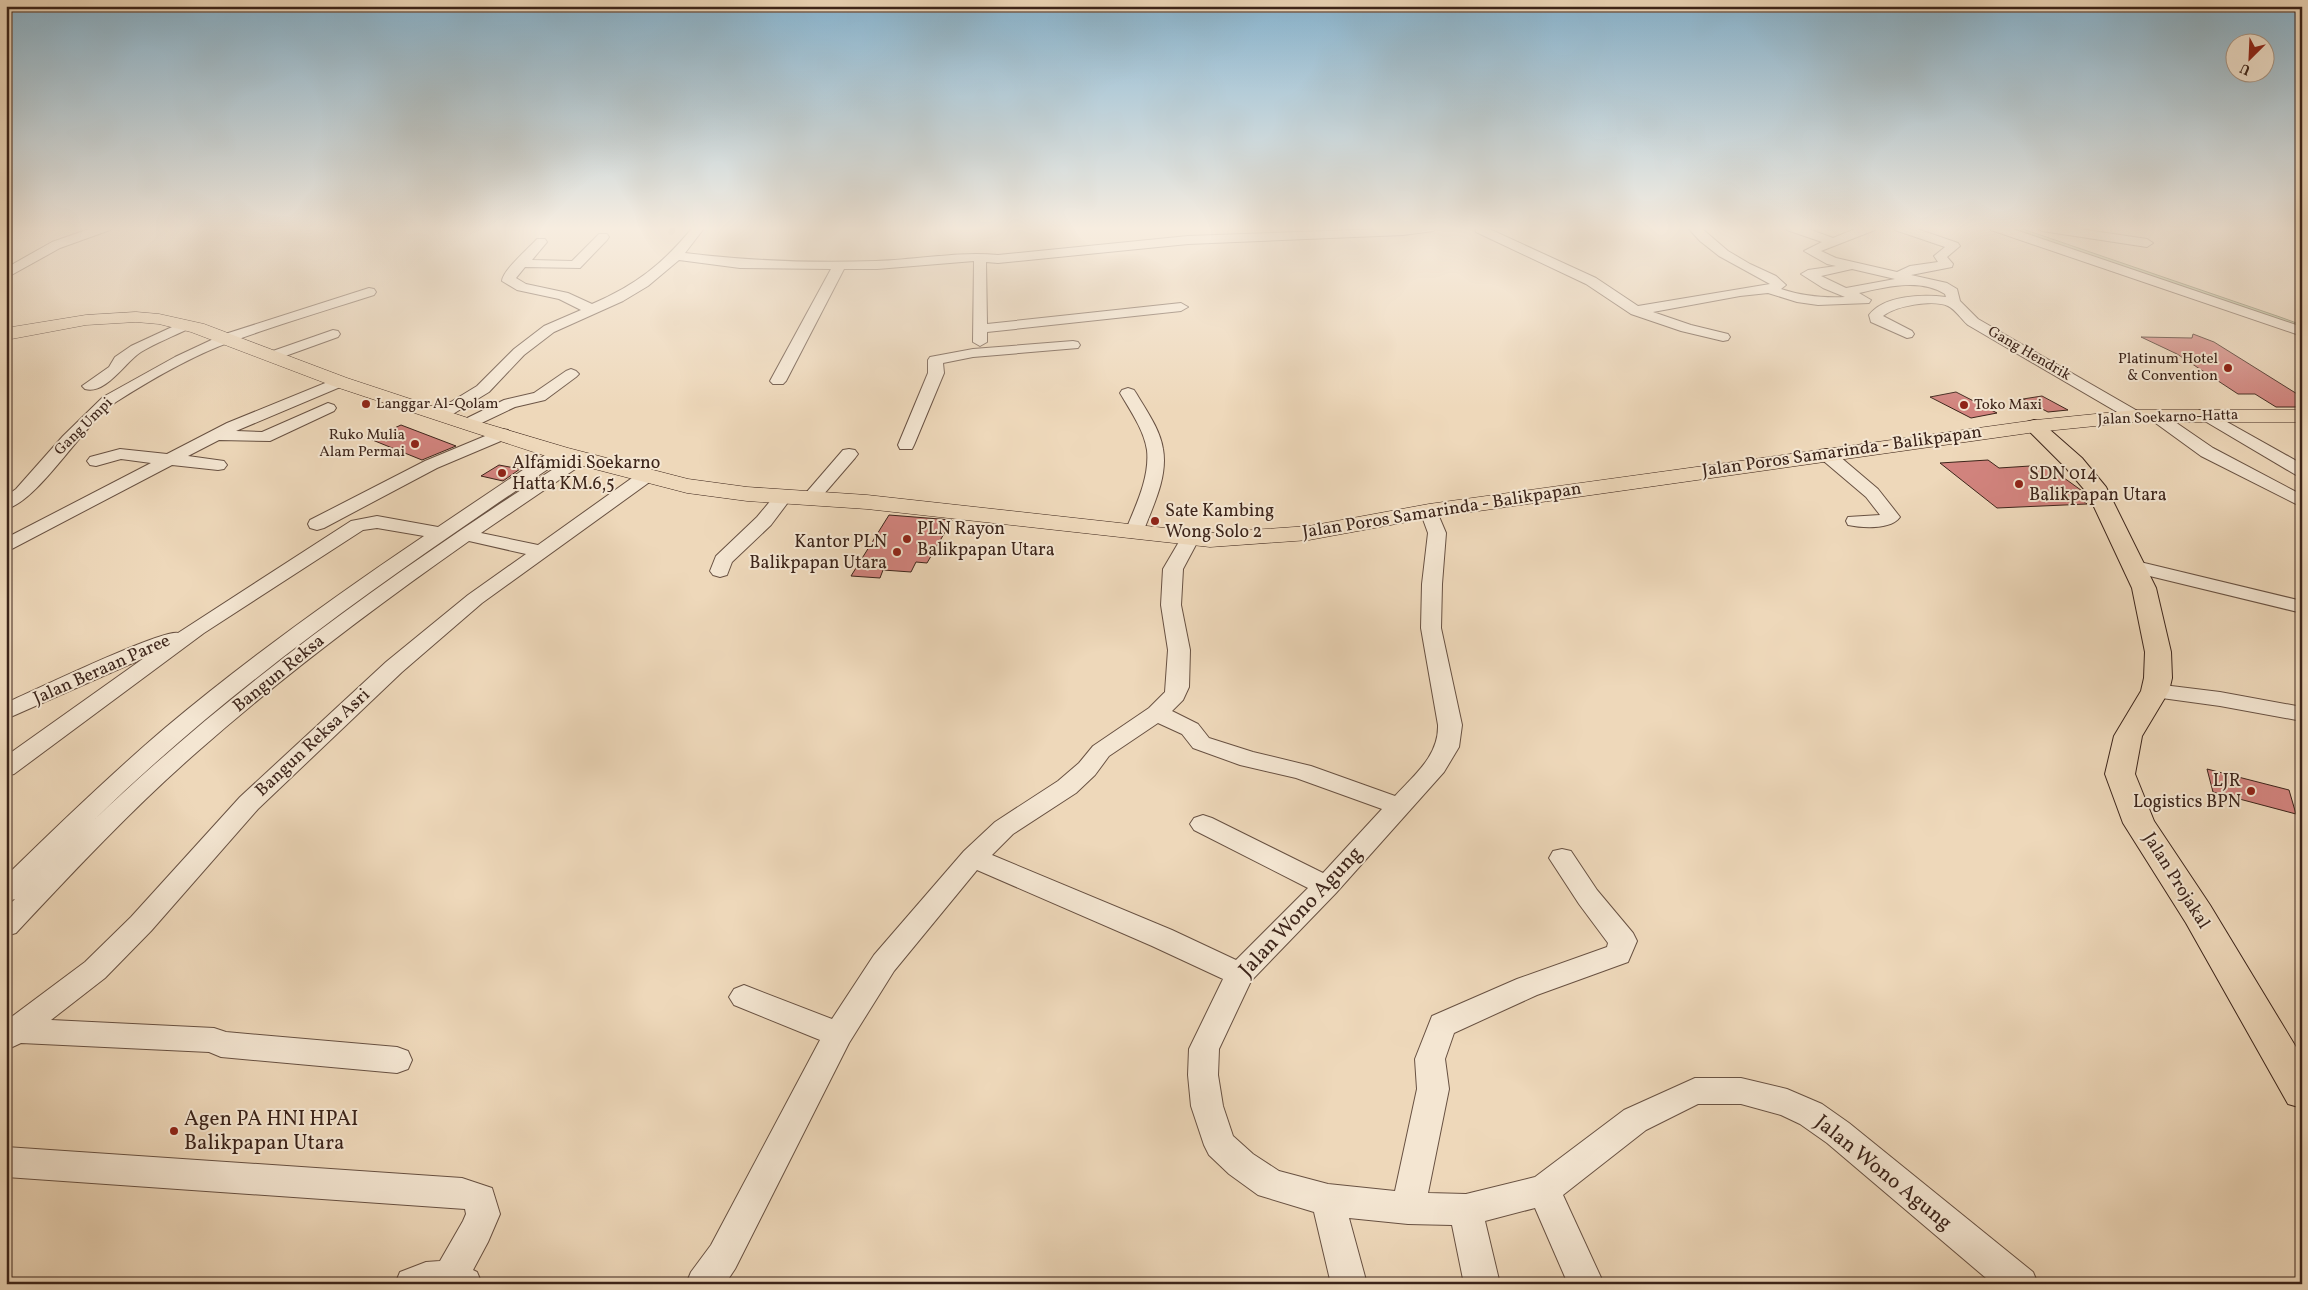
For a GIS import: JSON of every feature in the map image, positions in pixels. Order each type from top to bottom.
[{"type":"highway","name":"Jalan Poros Samarinda - Balikpapan","points":[[6,334],[106,318],[148,318],[186,325],[227,338],[340,382],[560,453],[645,477],[703,488],[783,497],[812,498],[1210,540],[1309,532],[1429,511],[2034,426]]},
{"type":"highway","name":"Jalan Soekarno-Hatta","points":[[2034,426],[2146,416],[2204,414],[2302,416]]},
{"type":"main road","name":"Jalan Projakal","points":[[2034,426],[2074,463],[2098,492],[2136,567],[2144,588],[2158,652],[2158,678],[2155,691],[2128,736],[2120,774],[2139,823],[2198,914],[2302,1092]]},
{"type":"street","points":[[523,287],[564,296],[590,309]]},
{"type":"street","points":[[442,414],[483,389],[519,352],[539,336],[560,323],[637,287]]},
{"type":"street","points":[[778,381],[828,287]]},
{"type":"street","points":[[980,287],[980,352]]},
{"type":"street","points":[[1599,287],[1636,311],[1723,337]]},
{"type":"street","points":[[1636,311],[1719,295],[1775,287]]},
{"type":"street","points":[[1835,287],[1882,308]]},
{"type":"street","points":[[1845,292],[1868,287]]},
{"type":"street","name":"Gang Hendrik","points":[[1946,287],[1952,294],[1953,303],[1973,322],[2146,416],[2212,455],[2302,502]]},
{"type":"street","points":[[2171,287],[2302,332]]},
{"type":"street","points":[[2197,287],[2302,322]]},
{"type":"street","points":[[1771,289],[1801,300],[1832,302],[1864,300]]},
{"type":"street","name":"Gang Umpi","points":[[6,504],[22,494],[68,440],[109,400],[180,360],[227,338],[369,292]]},
{"type":"street","points":[[1907,334],[1876,319],[1876,315],[1882,308],[1904,302],[1940,301],[1953,303]]},
{"type":"street","points":[[980,329],[1181,308]]},
{"type":"street","points":[[90,386],[115,370],[120,360],[136,349],[186,325]]},
{"type":"street","points":[[272,356],[333,334]]},
{"type":"street","points":[[906,445],[936,373],[935,360],[980,352],[1073,345]]},
{"type":"street","points":[[467,424],[510,403],[539,397],[571,374]]},
{"type":"street","points":[[6,546],[215,435],[252,417],[340,382]]},
{"type":"street","points":[[1128,392],[1155,447],[1156,458],[1152,480],[1134,532]]},
{"type":"street","points":[[215,435],[264,437],[328,408]]},
{"type":"street","points":[[2204,414],[2302,471]]},
{"type":"street","points":[[316,524],[474,444],[502,434]]},
{"type":"street","points":[[6,892],[53,845],[174,733],[280,648],[440,533],[560,453]]},
{"type":"street","points":[[96,461],[120,454],[218,465]]},
{"type":"street","points":[[812,498],[850,454]]},
{"type":"street","points":[[1826,454],[1872,493],[1891,517],[1888,520],[1855,522]]},
{"type":"street","name":"Bangun Reksa","points":[[6,926],[106,823],[189,747],[304,653],[465,535],[581,459]]},
{"type":"street","name":"Bangun Reksa Asri","points":[[12,1035],[95,970],[141,924],[249,803],[394,667],[475,599],[645,477]]},
{"type":"street","points":[[720,571],[723,560],[764,521],[783,497]]},
{"type":"street","name":"Jalan Wono Agung","points":[[1429,511],[1438,533],[1432,584],[1431,628],[1450,725],[1450,739],[1446,751],[1436,766],[1327,886],[1240,974],[1204,1049],[1207,1106],[1220,1144],[1241,1164],[1270,1184],[1328,1200],[1408,1208],[1466,1210],[1544,1190],[1635,1120],[1696,1091],[1741,1091],[1787,1103],[1811,1114],[1838,1133],[2020,1284]]},
{"type":"street","points":[[6,768],[198,629],[358,525],[378,522],[440,533]]},
{"type":"street","points":[[465,535],[540,551]]},
{"type":"street","points":[[704,1284],[722,1257],[838,1034],[884,963],[973,858],[1004,828],[1067,787],[1087,769],[1101,751],[1157,713],[1175,695],[1178,687],[1179,650],[1171,605],[1173,569],[1190,539]]},
{"type":"street","points":[[2136,567],[2302,607]]},
{"type":"street","name":"Jalan Beraan Paree","points":[[6,712],[131,655],[198,629]]},
{"type":"street","points":[[280,648],[304,653]]},
{"type":"street","points":[[2155,691],[2220,699],[2302,714]]},
{"type":"street","points":[[1157,713],[1190,729],[1201,743],[1248,759],[1302,772],[1398,806]]},
{"type":"street","points":[[1203,824],[1327,886]]},
{"type":"street","points":[[973,858],[1162,938],[1240,974]]},
{"type":"street","points":[[1408,1208],[1433,1088],[1430,1059],[1442,1026],[1527,987],[1618,954],[1623,941],[1588,898],[1562,858]]},
{"type":"street","points":[[744,997],[838,1034]]},
{"type":"street","points":[[12,1035],[214,1040],[221,1044],[397,1060]]},
{"type":"street","points":[[6,1162],[462,1193],[480,1199],[483,1214],[457,1281],[436,1278],[413,1284]]},
{"type":"street","points":[[1544,1190],[1586,1284]]},
{"type":"street","points":[[1328,1200],[1349,1284]]},
{"type":"street","points":[[1466,1210],[1482,1284]]},
{"type":"green space","points":[[2179,287],[2193,287],[2280,317],[2302,325],[2302,330]]},
{"type":"building","name":"Platinum Hotel & Convention","points":[[2193,334],[2214,342],[2302,397],[2302,407],[2276,407],[2255,394],[2238,394],[2177,354],[2141,337],[2192,338]]},
{"type":"building","name":"Toko Maxi","points":[[1956,392],[1997,413],[1971,418],[1930,397]]},
{"type":"building","points":[[2042,396],[2068,410],[2048,412],[2023,399]]},
{"type":"building","name":"Ruko Mulia Alam Permai","points":[[401,425],[456,446],[422,460],[370,439]]},
{"type":"building","name":"SDN 014 Balikpapan Utara","points":[[1988,460],[1999,468],[2046,465],[2085,493],[2074,493],[2087,504],[1997,508],[1940,463]]},
{"type":"building","name":"Alfamidi Soekarno Hatta KM.6,5","points":[[499,465],[520,469],[503,481],[481,476]]},
{"type":"building","name":"PLN Rayon Balikpapan Utara","points":[[889,515],[952,520],[927,563],[916,562],[911,572],[883,570],[880,578],[851,576]]},
{"type":"building","name":"LJR Logistics BPN","points":[[2207,769],[2289,790],[2296,814],[2213,792]]},
{"type":"place","name":"Platinum Hotel & Convention","points":[[2228,368]]},
{"type":"place","name":"Langgar Al-Qolam","points":[[366,404]]},
{"type":"place","name":"Toko Maxi","points":[[1964,405]]},
{"type":"place","name":"Ruko Mulia Alam Permai","points":[[415,444]]},
{"type":"place","name":"Alfamidi Soekarno Hatta KM.6,5","points":[[502,473]]},
{"type":"place","name":"SDN 014 Balikpapan Utara","points":[[2019,484]]},
{"type":"place","name":"Sate Kambing Wong Solo 2","points":[[1155,521]]},
{"type":"place","name":"PLN Rayon Balikpapan Utara","points":[[907,539]]},
{"type":"place","name":"Kantor PLN Balikpapan Utara","points":[[897,552]]},
{"type":"place","name":"LJR Logistics BPN","points":[[2251,791]]},
{"type":"place","name":"Agen PA HNI HPAI Balikpapan Utara","points":[[174,1131]]}]
